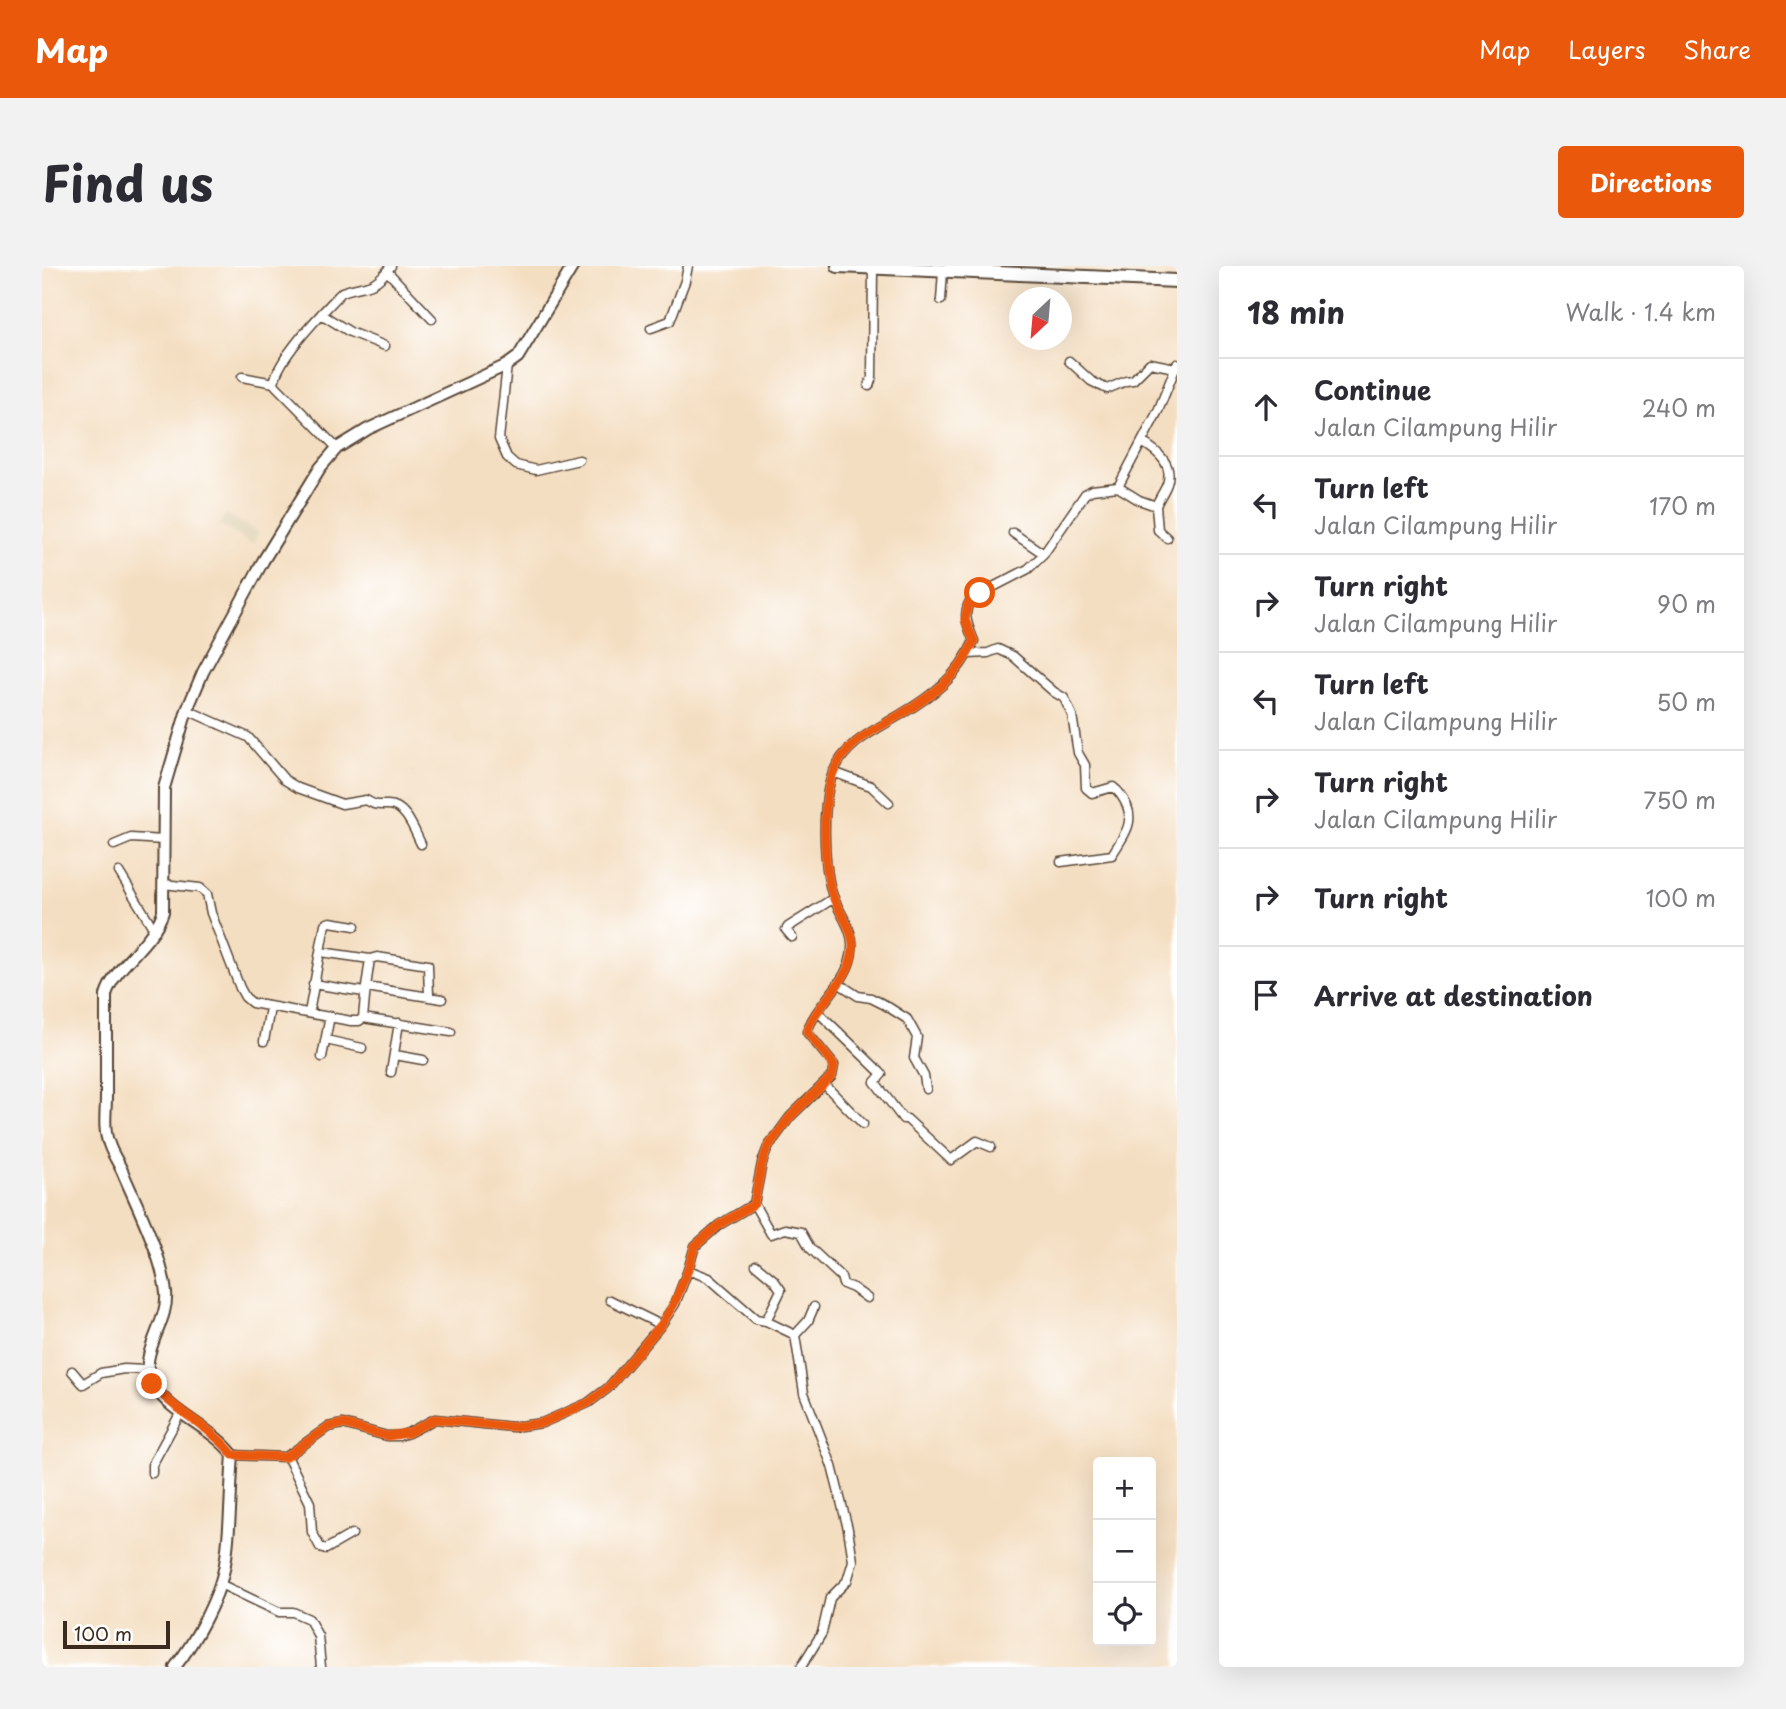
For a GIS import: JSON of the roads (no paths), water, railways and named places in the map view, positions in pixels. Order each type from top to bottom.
[{"type":"main road","points":[[175,1667],[196,1635],[220,1584],[225,1564],[233,1455],[223,1442],[181,1412],[152,1384],[147,1370],[148,1359],[164,1312],[166,1296],[156,1254],[106,1136],[106,995],[110,984],[155,931],[163,912],[165,779],[187,710],[203,672],[263,561],[320,468],[337,448],[368,429],[507,365],[523,351],[573,266]]},
{"type":"main road","points":[[838,266],[943,271],[1075,271],[1177,281]]},
{"type":"street","points":[[651,328],[670,321],[688,266]]},
{"type":"street","points":[[274,383],[285,360],[342,292],[367,288],[376,283],[389,268],[432,319]]},
{"type":"street","points":[[869,386],[872,377],[873,268]]},
{"type":"street","points":[[942,300],[943,271]]},
{"type":"street","points":[[321,314],[350,332],[385,346]]},
{"type":"street","points":[[1069,361],[1091,381],[1108,389],[1133,380],[1150,363],[1176,366],[1174,380],[1118,487]]},
{"type":"street","points":[[507,365],[499,439],[507,457],[522,468],[536,470],[579,460]]},
{"type":"street","points":[[242,377],[274,383],[337,448]]},
{"type":"street","points":[[1142,442],[1164,458],[1167,484],[1156,506],[1158,530],[1167,538]]},
{"type":"street","points":[[867,1298],[845,1286],[841,1277],[810,1248],[801,1232],[785,1229],[771,1234],[754,1204],[768,1147],[790,1117],[832,1076],[834,1065],[807,1032],[852,957],[853,945],[848,926],[834,898],[826,859],[826,820],[834,772],[851,747],[870,731],[942,687],[955,674],[974,641],[965,620],[968,604],[980,593],[1012,580],[1044,554],[1085,494],[1091,490],[1118,487],[1139,500],[1156,506]]},
{"type":"street","points":[[1013,533],[1044,554]]},
{"type":"street","points":[[968,654],[988,653],[998,649],[1013,656],[1064,698],[1072,715],[1078,753],[1085,765],[1086,788],[1092,793],[1113,787],[1125,801],[1130,818],[1128,831],[1112,855],[1060,862]]},
{"type":"street","points":[[187,710],[248,737],[285,780],[302,790],[342,804],[366,800],[377,807],[390,805],[399,809],[407,816],[421,844]]},
{"type":"street","points":[[834,772],[871,786],[889,803]]},
{"type":"street","points":[[114,845],[131,838],[164,840]]},
{"type":"street","points":[[120,872],[155,931]]},
{"type":"street","points":[[163,884],[200,888],[207,894],[211,913],[245,998],[252,1003],[359,1021],[363,1018],[451,1032]]},
{"type":"street","points":[[792,937],[786,930],[788,927],[834,898]]},
{"type":"street","points":[[309,1013],[325,924],[330,922],[355,926]]},
{"type":"street","points":[[321,952],[427,964],[429,996]]},
{"type":"street","points":[[363,1018],[370,959]]},
{"type":"street","points":[[838,983],[858,996],[886,1004],[907,1019],[917,1037],[914,1058],[924,1076],[926,1089]]},
{"type":"street","points":[[313,984],[442,999]]},
{"type":"street","points":[[264,1041],[270,1008]]},
{"type":"street","points":[[818,1012],[881,1074],[875,1082],[903,1119],[907,1119],[951,1160],[977,1141],[991,1147]]},
{"type":"street","points":[[322,1057],[330,1016]]},
{"type":"street","points":[[391,1072],[399,1023]]},
{"type":"street","points":[[326,1040],[362,1048]]},
{"type":"street","points":[[395,1055],[423,1060]]},
{"type":"street","points":[[824,1084],[863,1124]]},
{"type":"street","points":[[233,1455],[287,1456],[328,1427],[343,1424],[387,1436],[408,1433],[435,1419],[513,1427],[542,1423],[588,1403],[608,1388],[661,1325],[674,1304],[695,1246],[707,1234],[754,1204]]},
{"type":"street","points":[[756,1265],[774,1280],[781,1290],[766,1321]]},
{"type":"street","points":[[688,1270],[709,1278],[756,1319],[795,1335]]},
{"type":"street","points":[[610,1300],[661,1325]]},
{"type":"street","points":[[795,1335],[808,1321],[814,1307]]},
{"type":"street","points":[[795,1335],[804,1393],[832,1466],[853,1561],[847,1581],[830,1598],[822,1633],[801,1667]]},
{"type":"street","points":[[72,1371],[83,1384],[101,1373],[124,1369],[147,1370]]},
{"type":"street","points":[[152,1473],[152,1465],[181,1412]]},
{"type":"street","points":[[287,1456],[310,1503],[312,1532],[320,1547],[325,1550],[352,1534]]},
{"type":"street","points":[[220,1584],[279,1612],[302,1614],[315,1627],[321,1667]]},
{"type":"street","points":[[320,1652],[330,1648]]}]
